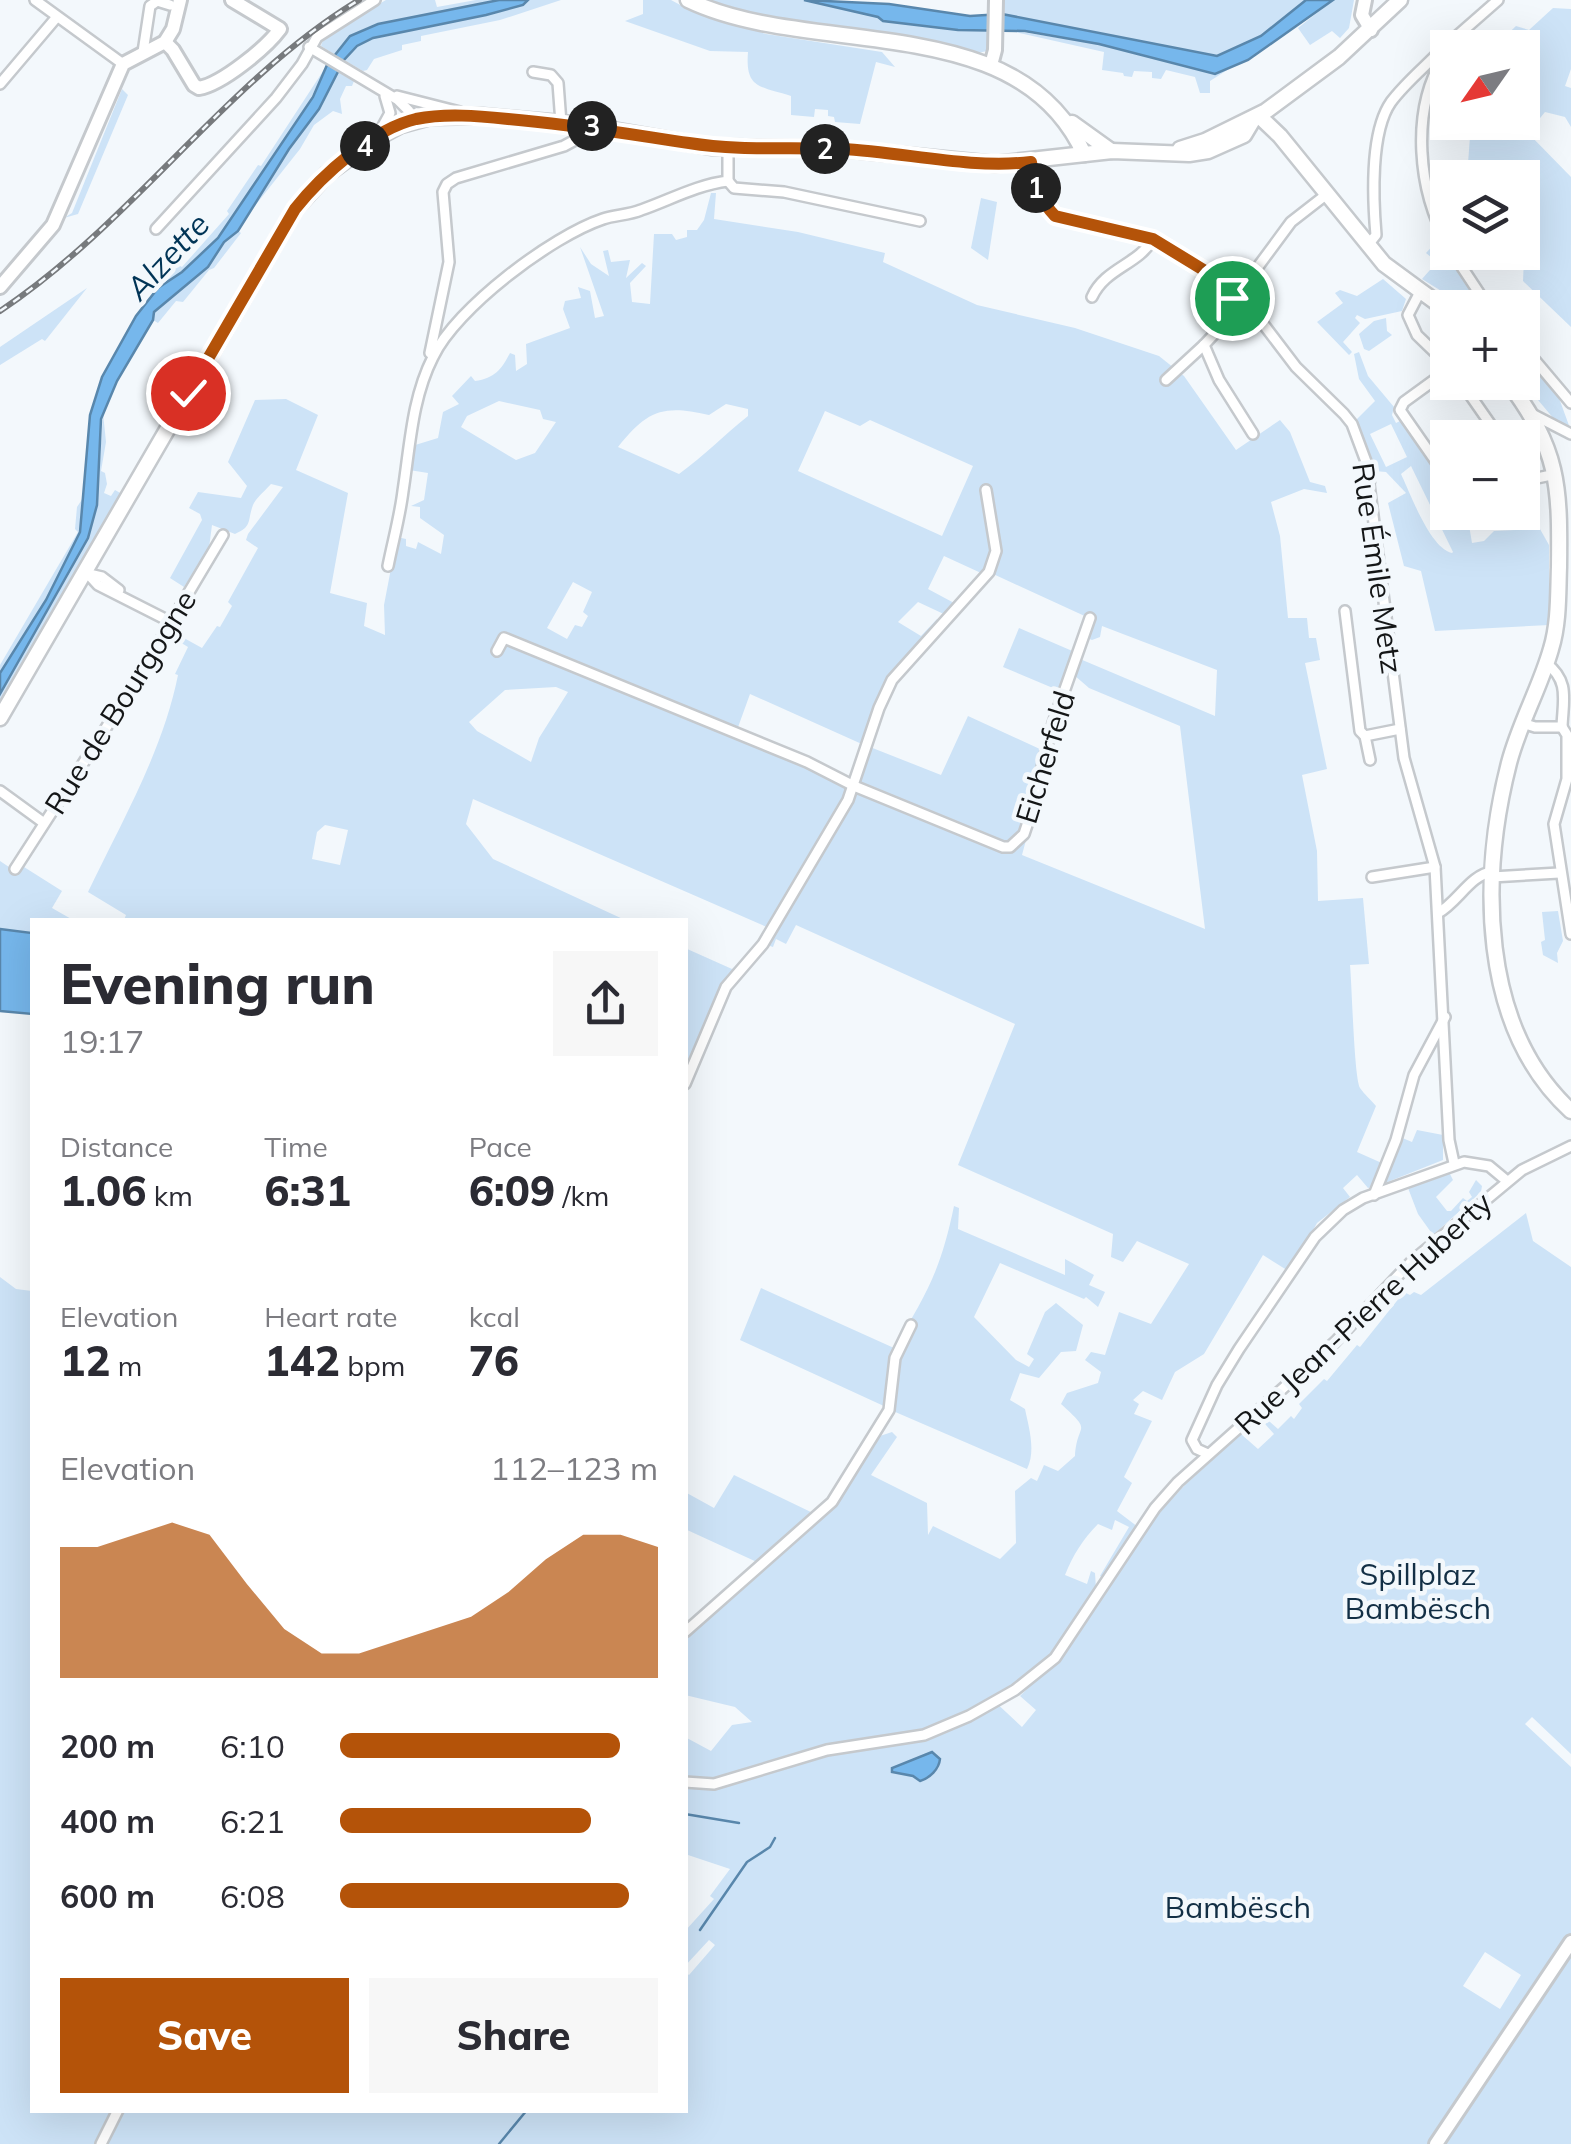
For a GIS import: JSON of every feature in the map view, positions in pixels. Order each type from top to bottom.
[{"type":"main road","points":[[688,0],[730,17],[772,27],[950,52],[991,65],[1024,85],[1056,113],[1074,133],[1084,154]]},
{"type":"main road","points":[[1172,152],[1256,118],[1371,30],[1400,0]]},
{"type":"main road","points":[[1056,113],[1112,151]]},
{"type":"main road","points":[[0,718],[295,209],[327,174],[375,139],[413,120],[482,116],[584,125],[728,147],[843,149],[958,162],[1031,162],[1112,151],[1189,154],[1228,144],[1244,135],[1256,118]]},
{"type":"main road","points":[[1256,118],[1268,138],[1294,155],[1392,272],[1430,299]]},
{"type":"main road","points":[[1083,130],[1084,154]]},
{"type":"main road","points":[[1522,400],[1542,433],[1556,474],[1558,594],[1556,627],[1546,664],[1522,723],[1500,800],[1492,875],[1497,952],[1512,1022],[1536,1071],[1571,1112]]},
{"type":"street","points":[[35,0],[123,64]]},
{"type":"street","points":[[164,42],[174,50],[194,85],[205,87],[267,45],[280,29],[232,0]]},
{"type":"street","points":[[156,229],[280,94],[323,32],[375,0]]},
{"type":"street","points":[[1365,0],[1362,14],[1371,30]]},
{"type":"street","points":[[1464,30],[1498,0]]},
{"type":"street","points":[[0,287],[53,225],[123,64],[164,42],[172,28],[175,2],[158,1],[150,6],[144,52]]},
{"type":"street","points":[[991,65],[996,42],[996,7]]},
{"type":"street","points":[[0,84],[56,18]]},
{"type":"street","points":[[313,49],[409,110],[413,120]]},
{"type":"street","points":[[1368,245],[1376,235],[1372,194],[1385,114],[1389,104],[1430,61]]},
{"type":"street","points":[[534,72],[551,74],[558,83],[561,123]]},
{"type":"street","points":[[1430,85],[1423,171],[1430,200]]},
{"type":"street","points":[[382,91],[482,116]]},
{"type":"street","points":[[375,139],[390,113],[382,91]]},
{"type":"street","points":[[388,566],[414,412],[431,360],[449,262],[444,192],[447,184],[564,146],[578,139],[584,125]]},
{"type":"street","points":[[728,147],[728,182],[734,188],[784,192],[920,221]]},
{"type":"street","name":"Rue Émile Metz","points":[[1031,162],[1036,188],[1055,216],[1153,239],[1215,277],[1264,325],[1296,366],[1352,424],[1371,476],[1404,758],[1435,868],[1449,1140],[1454,1163]]},
{"type":"street","points":[[431,360],[452,325],[537,255],[602,219],[638,212],[680,194],[728,182]]},
{"type":"street","points":[[1243,287],[1290,222],[1327,194]]},
{"type":"street","points":[[1092,297],[1105,276],[1140,256],[1153,239]]},
{"type":"street","points":[[1420,292],[1408,315],[1410,326],[1430,348]]},
{"type":"street","points":[[1166,380],[1241,305]]},
{"type":"street","points":[[1204,345],[1219,380],[1253,434]]},
{"type":"street","points":[[1540,366],[1571,403]]},
{"type":"street","points":[[1430,382],[1404,402],[1400,410],[1430,453]]},
{"type":"street","points":[[1532,414],[1571,434]]},
{"type":"street","points":[[1540,477],[1556,474]]},
{"type":"street","points":[[688,1077],[726,987],[770,934],[854,786],[892,680],[988,572],[994,560],[986,490]]},
{"type":"street","name":"Rue de Bourgogne","points":[[15,868],[223,535]]},
{"type":"street","points":[[87,573],[98,585],[172,622]]},
{"type":"street","name":"Rue Émile Metz","points":[[1344,610],[1352,685],[1370,760]]},
{"type":"street","name":"Eicherfeld","points":[[497,651],[504,638],[808,762],[854,786],[1003,847],[1015,844],[1024,834],[1054,723],[1090,618]]},
{"type":"street","points":[[1546,664],[1563,681],[1567,779],[1554,824],[1571,934]]},
{"type":"street","points":[[1522,723],[1562,727]]},
{"type":"street","points":[[1365,736],[1400,729]]},
{"type":"street","points":[[0,791],[44,823]]},
{"type":"street","points":[[1372,876],[1435,868]]},
{"type":"street","points":[[1438,913],[1452,906],[1482,874],[1560,873]]},
{"type":"street","points":[[1374,1194],[1396,1140],[1414,1075],[1445,1016]]},
{"type":"street","name":"Rue Jean-Pierre Huberty","points":[[688,1782],[714,1784],[857,1744],[924,1735],[956,1723],[1015,1690],[1055,1658],[1155,1508],[1208,1454],[1335,1342],[1411,1262],[1522,1170],[1571,1146]]},
{"type":"street","points":[[1208,1454],[1192,1440],[1225,1371],[1328,1222],[1374,1194],[1454,1163],[1475,1161],[1489,1166],[1507,1181]]},
{"type":"street","points":[[688,1629],[832,1502],[889,1410],[896,1358],[912,1325]]},
{"type":"street","points":[[1436,2144],[1571,1942]]},
{"type":"street","points":[[100,2144],[116,2113]]},
{"type":"green space","points":[[386,0],[435,0],[437,7],[499,0],[368,27],[350,36],[334,54],[321,46],[324,36]]},
{"type":"green space","points":[[528,0],[561,0],[500,20],[421,36],[421,41],[402,45],[402,50],[374,59],[367,70],[344,60],[357,46],[373,38],[486,15],[523,5]]},
{"type":"green space","points":[[643,0],[671,0],[766,34],[882,52],[895,67],[876,62],[860,124],[835,122],[834,117],[828,116],[828,110],[815,109],[814,117],[791,115],[791,96],[752,80],[748,52],[710,51],[625,21],[643,14]]},
{"type":"green space","points":[[708,0],[804,0],[884,21],[958,30],[991,29],[987,51],[978,53],[952,45],[774,19]]},
{"type":"green space","points":[[1002,0],[1306,0],[1261,36],[1218,56],[1020,19],[1002,14]]},
{"type":"green space","points":[[1333,0],[1354,0],[1349,28],[1340,38],[1332,31],[1310,45],[1298,28]]},
{"type":"green space","points":[[1553,8],[1571,9],[1571,69],[1565,86],[1571,88],[1571,127],[1565,117],[1545,112],[1540,118],[1540,30],[1529,30]]},
{"type":"green space","points":[[1002,29],[1099,44],[1215,74],[1232,67],[1210,81],[1210,93],[1200,93],[1195,77],[1166,70],[1161,79],[1152,78],[1152,72],[1134,71],[1132,77],[1124,76],[1102,70],[1104,52]]},
{"type":"green space","points":[[327,65],[277,155],[228,225],[178,275],[156,286],[178,265],[182,267],[229,214],[227,211]]},
{"type":"green space","points":[[338,72],[354,81],[352,86],[346,86],[340,99],[342,114],[333,111],[314,125],[300,149],[246,217]]},
{"type":"green space","points":[[122,89],[128,95],[78,214],[64,218],[72,213]]},
{"type":"green space","points":[[1470,140],[1535,140],[1571,177],[1571,327],[1540,297],[1540,290],[1532,290],[1523,281],[1524,270],[1540,270],[1540,160],[1468,160]]},
{"type":"green space","name":"Bambësch","points":[[711,193],[716,193],[714,219],[798,232],[885,253],[883,262],[977,305],[1075,328],[1159,356],[1184,376],[1236,450],[1280,420],[1290,432],[1310,482],[1325,486],[1327,493],[1304,489],[1271,502],[1280,536],[1288,618],[1307,618],[1309,638],[1316,638],[1320,660],[1305,663],[1327,769],[1302,775],[1317,851],[1318,901],[1363,898],[1369,964],[1350,965],[1356,1067],[1360,1088],[1376,1106],[1357,1152],[1384,1164],[1372,1187],[1368,1188],[1357,1175],[1343,1188],[1350,1197],[1317,1223],[1290,1272],[1263,1255],[1204,1354],[1175,1372],[1162,1400],[1143,1391],[1133,1400],[1139,1404],[1134,1414],[1152,1421],[1124,1477],[1132,1483],[1117,1511],[1138,1527],[1104,1579],[1100,1576],[1129,1527],[1115,1520],[1112,1530],[1098,1524],[1088,1535],[1065,1575],[1087,1584],[1091,1571],[1095,1573],[1096,1589],[1064,1635],[1066,1638],[1040,1666],[992,1699],[1022,1727],[1036,1710],[1020,1696],[1069,1647],[1156,1516],[1185,1485],[1241,1434],[1258,1449],[1274,1434],[1265,1424],[1269,1421],[1278,1429],[1291,1416],[1294,1419],[1302,1408],[1299,1404],[1324,1379],[1327,1381],[1357,1345],[1360,1347],[1404,1292],[1421,1295],[1526,1213],[1533,1241],[1571,1267],[1571,1754],[1532,1717],[1525,1724],[1571,1767],[1571,2144],[0,2144],[0,1277],[16,1289],[30,1291],[30,2113],[688,2113],[688,1974],[715,1945],[709,1940],[688,1963],[688,1928],[714,1899],[710,1896],[730,1869],[688,1855],[688,1739],[711,1751],[732,1725],[752,1722],[735,1707],[688,1696],[688,1625],[759,1563],[688,1530],[688,1494],[714,1508],[734,1475],[815,1514],[829,1501],[886,1407],[740,1340],[761,1288],[894,1348],[931,1280],[954,1206],[959,1208],[958,1229],[1065,1275],[1065,1259],[1094,1275],[1089,1285],[1105,1292],[1098,1307],[1086,1297],[1000,1263],[974,1317],[1016,1360],[1029,1367],[1034,1359],[1027,1354],[1045,1312],[1056,1303],[1083,1325],[1076,1351],[1061,1352],[1039,1378],[1020,1373],[1010,1400],[1025,1409],[1031,1447],[1027,1469],[893,1411],[877,1437],[892,1432],[897,1437],[871,1475],[927,1503],[928,1535],[933,1526],[1000,1559],[1016,1543],[1015,1491],[1031,1478],[1037,1481],[1044,1465],[1058,1471],[1075,1456],[1080,1424],[1061,1404],[1067,1393],[1098,1383],[1101,1372],[1085,1360],[1091,1352],[1105,1355],[1119,1312],[1151,1324],[1189,1264],[1137,1241],[1123,1262],[1111,1257],[1113,1234],[958,1165],[1015,1024],[796,925],[786,944],[776,939],[773,947],[767,945],[729,989],[688,1086],[688,949],[732,969],[769,928],[473,799],[466,824],[493,859],[621,918],[125,918],[126,915],[88,892],[140,786],[171,703],[178,675],[175,674],[188,647],[170,636],[173,632],[202,648],[220,627],[232,606],[228,602],[258,548],[246,540],[248,534],[283,487],[271,484],[261,494],[241,531],[235,534],[212,525],[209,548],[184,587],[170,578],[202,520],[200,514],[189,508],[198,492],[241,498],[247,486],[228,462],[255,400],[286,399],[318,415],[296,470],[348,493],[330,593],[367,603],[364,626],[385,635],[384,605],[397,537],[406,539],[406,546],[416,549],[418,542],[441,554],[444,535],[420,518],[420,507],[411,506],[424,500],[428,473],[409,470],[412,446],[438,438],[443,412],[459,404],[452,396],[471,376],[475,381],[492,375],[510,353],[515,355],[516,371],[527,364],[526,344],[570,328],[563,309],[565,301],[581,298],[578,287],[590,291],[595,318],[604,316],[580,247],[591,264],[609,276],[603,251],[608,250],[611,262],[630,260],[626,278],[642,263],[646,266],[630,283],[632,302],[650,304],[654,234],[672,234],[676,240],[687,237],[687,230],[697,230],[704,220]],"holes":[[[499,401],[540,410],[543,419],[556,422],[535,453],[516,460],[461,427],[467,416]],[[726,404],[748,409],[748,416],[679,474],[618,447],[638,425],[657,413],[679,410],[709,415]],[[825,411],[860,426],[870,420],[973,466],[942,536],[798,471]],[[944,556],[981,573],[956,604],[928,589]],[[991,573],[1089,618],[1077,653],[1019,628],[1003,667],[1060,691],[1042,750],[968,716],[941,775],[870,747],[894,682]],[[573,582],[592,592],[583,612],[588,616],[582,627],[575,625],[567,639],[547,628]],[[918,602],[948,616],[942,622],[937,619],[921,636],[898,622]],[[1102,626],[1217,670],[1215,716],[1080,659],[1087,638],[1100,637]],[[1074,675],[1089,688],[1180,726],[1205,929],[1022,855]],[[556,687],[568,692],[539,738],[531,762],[477,731],[469,722],[505,690]],[[750,694],[864,745],[852,779],[737,730]],[[325,825],[348,830],[340,865],[312,859],[317,832]],[[1485,1952],[1521,1975],[1500,2009],[1463,1986]]]},
{"type":"green space","points":[[981,198],[997,202],[988,260],[971,248]]},
{"type":"green space","points":[[238,231],[241,233],[214,268],[183,302],[176,301],[158,323],[153,320],[154,312],[208,267],[224,242]]},
{"type":"green space","points":[[1430,270],[1461,270],[1475,290],[1440,290],[1422,279]]},
{"type":"green space","points":[[1383,279],[1406,299],[1402,311],[1365,319],[1357,315],[1360,323],[1343,342],[1352,352],[1349,355],[1317,322],[1343,303],[1335,293],[1340,290],[1357,296]]},
{"type":"green space","points":[[87,288],[45,341],[42,339],[0,365],[0,347]]},
{"type":"green space","points":[[1386,318],[1387,331],[1392,335],[1369,351],[1364,349],[1359,334],[1374,321]]},
{"type":"green space","points":[[1359,352],[1368,376],[1394,407],[1396,423],[1400,421],[1430,461],[1430,505],[1411,466],[1401,474],[1429,531],[1444,549],[1453,552],[1442,530],[1470,530],[1472,543],[1484,541],[1494,531],[1540,529],[1549,545],[1549,625],[1435,631],[1421,571],[1404,566],[1388,503],[1406,493],[1386,472],[1374,471],[1354,422],[1375,401],[1359,379],[1354,354]],"holes":[[[1391,424],[1407,457],[1386,467],[1370,434]]]},
{"type":"green space","points":[[1540,370],[1563,395],[1559,398],[1571,431],[1559,425],[1538,400]]},
{"type":"green space","points":[[103,413],[106,442],[101,471],[107,484],[104,493],[111,496],[115,490],[122,494],[0,706],[0,694],[72,569],[97,505]]},
{"type":"green space","points":[[83,498],[81,532],[46,600],[0,673],[0,665],[78,532],[77,507]]},
{"type":"green space","points":[[0,861],[18,873],[24,867],[62,891],[52,908],[70,918],[30,918],[30,933],[0,929]]},
{"type":"green space","points":[[1558,911],[1563,941],[1557,953],[1558,963],[1543,955],[1541,942],[1545,940],[1542,912]]},
{"type":"green space","points":[[1417,1130],[1443,1135],[1443,1160],[1385,1183],[1382,1179],[1400,1137],[1412,1142]]},
{"type":"green space","points":[[1449,1172],[1453,1180],[1436,1197],[1447,1211],[1463,1198],[1467,1201],[1472,1197],[1469,1192],[1476,1180],[1482,1186],[1481,1192],[1433,1235],[1418,1214],[1408,1188]]},
{"type":"water","name":"Alzette","points":[[499,0],[528,0],[523,5],[486,15],[373,38],[357,46],[344,60],[319,109],[238,231],[224,242],[208,267],[154,312],[101,419],[97,505],[88,538],[0,694],[0,673],[46,600],[80,532],[90,415],[102,377],[136,316],[158,288],[182,272],[218,238],[313,97],[327,65],[350,36],[378,24]]},
{"type":"water","points":[[804,0],[889,4],[970,16],[1002,14],[1217,56],[1261,36],[1306,0],[1333,0],[1248,60],[1215,74],[1099,44],[1025,31],[958,30],[883,21]]},
{"type":"water","points":[[0,929],[30,933],[30,1014],[0,1011]]},
{"type":"water","points":[[932,1752],[939,1763],[924,1780],[892,1772],[892,1768]]},
{"type":"waterway","points":[[688,1814],[739,1823]]},
{"type":"waterway","points":[[700,1930],[747,1862],[770,1847],[775,1838]]},
{"type":"waterway","points":[[499,2144],[525,2113]]},
{"type":"railway","points":[[0,311],[94,236],[265,70],[359,0]]},
{"type":"route","points":[[188,393],[295,209],[310,191],[375,139],[413,120],[430,117],[482,116],[584,125],[711,147],[843,149],[958,162],[1031,162],[1036,188],[1055,216],[1153,239],[1215,277],[1232,298]]},
{"type":"park label","name":"Spillplaz Bambësch","points":[[1418,1591]]}]
